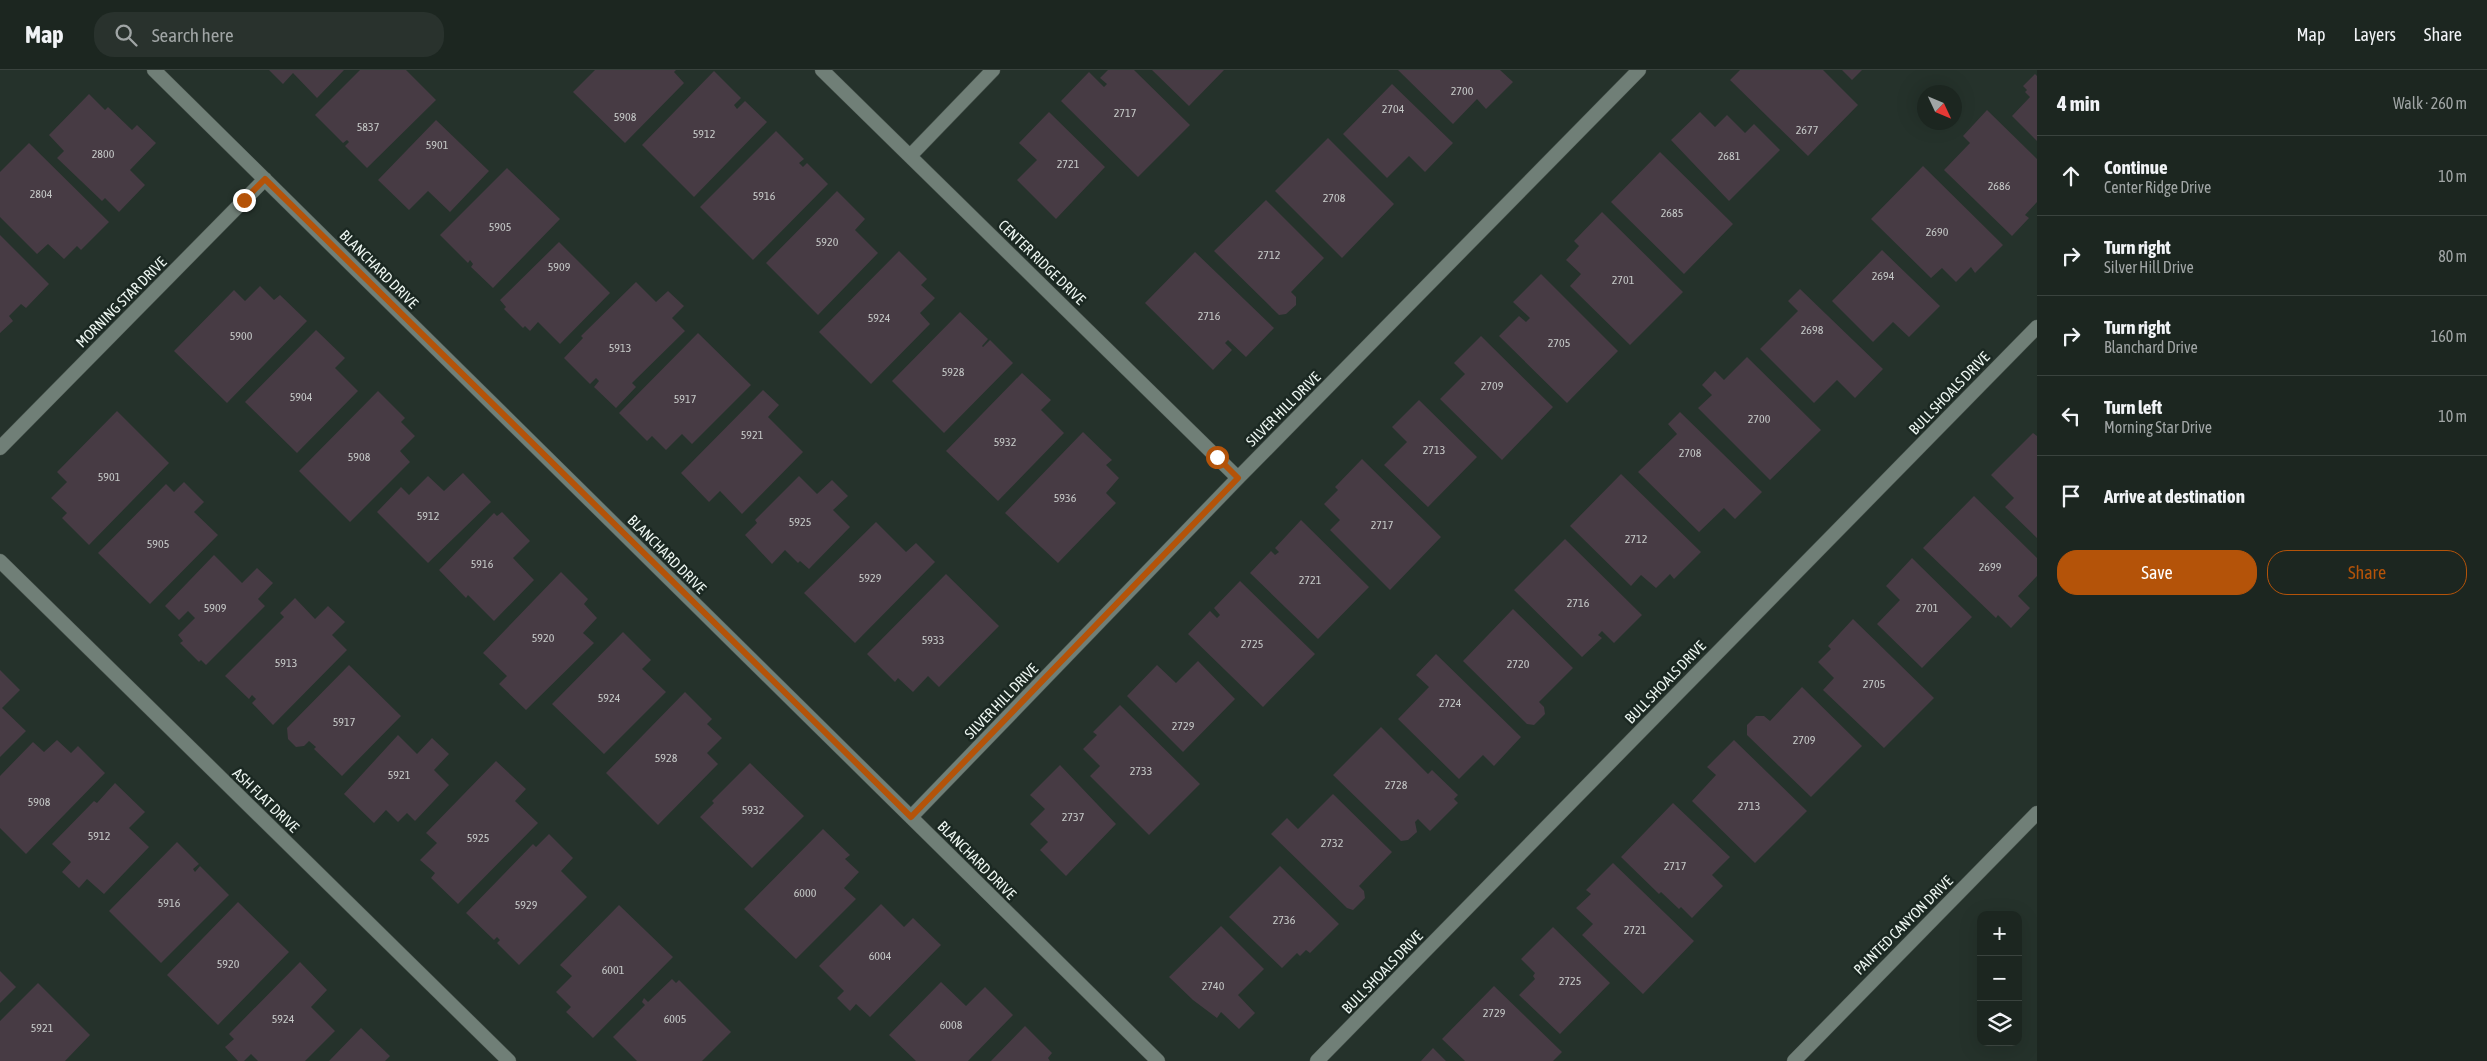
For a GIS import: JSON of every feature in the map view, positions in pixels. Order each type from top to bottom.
[{"type":"street","name":"BLANCHARD DRIVE","points":[[154,70],[1158,1061]]},
{"type":"street","name":"CENTER RIDGE DRIVE","points":[[822,70],[1238,478]]},
{"type":"street","points":[[910,156],[993,70]]},
{"type":"street","name":"SILVER HILL DRIVE","points":[[911,817],[1238,478],[1639,70]]},
{"type":"street","name":"MORNING STAR DRIVE","points":[[0,448],[265,179]]},
{"type":"street","name":"BULL SHOALS DRIVE","points":[[1317,1061],[2037,327]]},
{"type":"street","name":"ASH FLAT DRIVE","points":[[0,561],[509,1061]]},
{"type":"street","name":"PAINTED CANYON DRIVE","points":[[1794,1061],[2037,813]]},
{"type":"building","points":[[269,70],[344,70],[317,98],[293,73],[283,84]]},
{"type":"building","points":[[360,70],[406,70],[436,100],[367,168],[345,146],[349,142],[347,140],[343,143],[315,115]]},
{"type":"building","points":[[595,70],[676,70],[674,72],[684,83],[625,143],[573,92]]},
{"type":"building","points":[[1108,70],[1134,70],[1190,125],[1138,177],[1061,101],[1089,72],[1104,87],[1107,84],[1100,78]]},
{"type":"building","points":[[1152,70],[1224,70],[1189,106]]},
{"type":"building","points":[[1398,70],[1500,70],[1513,82],[1486,109],[1477,99],[1453,124]]},
{"type":"building","points":[[1740,70],[1823,70],[1858,105],[1808,156],[1730,80]]},
{"type":"building","points":[[1842,70],[1862,70],[1852,80]]},
{"type":"building","points":[[714,71],[741,98],[734,105],[737,109],[745,101],[767,122],[694,197],[642,145]]},
{"type":"building","points":[[2035,74],[2037,76],[2037,141],[2012,116],[2030,97],[2025,92],[2027,90],[2023,86]]},
{"type":"building","points":[[1392,84],[1453,143],[1425,172],[1409,156],[1387,178],[1343,134]]},
{"type":"building","points":[[89,94],[105,110],[108,107],[132,130],[137,125],[156,143],[130,170],[145,185],[119,212],[105,198],[102,201],[57,158],[64,151],[49,135]]},
{"type":"building","points":[[1987,110],[2037,159],[2037,202],[2025,215],[2029,218],[2012,236],[1944,170],[1970,143],[1963,136]]},
{"type":"building","points":[[1049,112],[1105,167],[1056,219],[1017,180],[1037,160],[1019,143]]},
{"type":"building","points":[[1700,112],[1715,127],[1727,115],[1745,133],[1754,124],[1780,150],[1729,201],[1671,140]]},
{"type":"building","points":[[436,120],[489,171],[450,212],[428,191],[409,210],[378,180]]},
{"type":"building","points":[[776,131],[804,159],[799,163],[803,167],[807,163],[828,184],[753,260],[700,207]]},
{"type":"building","points":[[1328,138],[1394,204],[1342,258],[1275,191]]},
{"type":"building","points":[[29,143],[109,222],[81,250],[77,246],[64,259],[48,244],[37,254],[0,217],[0,172]]},
{"type":"building","points":[[1660,152],[1733,224],[1684,274],[1611,202]]},
{"type":"building","points":[[1923,166],[2003,245],[1975,273],[1971,267],[1956,282],[1942,268],[1931,278],[1871,219]]},
{"type":"building","points":[[507,168],[560,219],[493,288],[471,267],[473,264],[470,260],[468,263],[440,235]]},
{"type":"building","points":[[837,191],[865,219],[855,230],[878,253],[818,315],[766,263]]},
{"type":"building","points":[[1266,200],[1324,258],[1291,292],[1296,297],[1296,305],[1286,314],[1279,315],[1214,251]]},
{"type":"building","points":[[1602,212],[1683,292],[1630,345],[1570,286],[1581,274],[1566,260],[1579,246],[1574,241]]},
{"type":"building","points":[[0,235],[49,284],[26,308],[21,304],[9,316],[13,321],[0,333]]},
{"type":"building","points":[[559,242],[610,293],[560,344],[538,322],[530,331],[525,326],[523,328],[504,309],[506,307],[500,300]]},
{"type":"building","points":[[1882,250],[1940,306],[1909,337],[1893,322],[1873,342],[1832,301]]},
{"type":"building","points":[[899,251],[927,279],[921,285],[935,298],[920,313],[930,324],[871,384],[819,332]]},
{"type":"building","points":[[1195,252],[1274,328],[1246,357],[1228,340],[1225,343],[1232,350],[1213,370],[1145,303]]},
{"type":"building","points":[[1541,274],[1618,351],[1567,403],[1499,336],[1519,316],[1526,322],[1530,318],[1513,302]]},
{"type":"building","points":[[636,282],[656,302],[668,291],[684,306],[672,318],[685,331],[632,383],[636,387],[616,408],[594,387],[599,381],[596,378],[590,384],[564,358],[583,338],[581,336]]},
{"type":"building","points":[[260,286],[274,300],[280,295],[307,321],[227,403],[174,351],[234,290],[245,301]]},
{"type":"building","points":[[1800,289],[1883,369],[1855,398],[1837,380],[1814,403],[1760,349],[1798,311],[1788,301]]},
{"type":"building","points":[[960,312],[988,339],[983,347],[990,340],[1013,363],[944,433],[892,381]]},
{"type":"building","points":[[316,330],[345,358],[335,368],[358,391],[297,453],[245,402]]},
{"type":"building","points":[[698,333],[751,385],[692,444],[682,434],[666,450],[652,436],[647,441],[619,413]]},
{"type":"building","points":[[1481,336],[1553,407],[1502,460],[1440,399],[1465,374],[1454,363]]},
{"type":"building","points":[[1747,357],[1821,430],[1770,480],[1698,408],[1712,395],[1702,385],[1715,371],[1724,380]]},
{"type":"building","points":[[1022,373],[1051,400],[1041,410],[1064,433],[998,501],[946,451]]},
{"type":"building","points":[[763,390],[779,405],[768,417],[803,452],[742,514],[720,491],[709,502],[681,473]]},
{"type":"building","points":[[378,391],[405,418],[401,422],[415,436],[400,451],[410,462],[350,522],[299,471]]},
{"type":"building","points":[[1419,400],[1477,457],[1428,507],[1384,465],[1407,442],[1392,427]]},
{"type":"building","points":[[117,411],[169,463],[89,545],[62,518],[67,513],[51,498],[67,482],[57,472]]},
{"type":"building","points":[[1680,412],[1762,492],[1735,519],[1724,508],[1699,532],[1638,472],[1677,434],[1668,424]]},
{"type":"building","points":[[1083,432],[1112,460],[1106,465],[1119,478],[1106,493],[1116,503],[1058,563],[1005,513]]},
{"type":"building","points":[[2033,433],[2037,436],[2037,538],[2005,507],[2014,498],[1991,475]]},
{"type":"building","points":[[1362,459],[1441,537],[1390,590],[1330,530],[1340,520],[1324,504],[1338,490],[1335,487]]},
{"type":"building","points":[[463,473],[491,502],[428,563],[377,512],[401,487],[409,495],[428,476],[444,491]]},
{"type":"building","points":[[1621,474],[1701,552],[1674,579],[1670,574],[1656,588],[1641,575],[1631,586],[1570,526]]},
{"type":"building","points":[[799,476],[817,494],[832,480],[848,496],[833,510],[850,527],[809,569],[800,561],[798,563],[785,550],[772,564],[745,535],[757,523],[755,520]]},
{"type":"building","points":[[184,482],[204,502],[194,512],[218,535],[150,604],[98,553],[166,484],[174,492]]},
{"type":"building","points":[[1974,496],[2037,558],[2037,576],[2018,596],[2030,608],[2011,628],[1998,615],[1996,618],[1923,548]]},
{"type":"building","points":[[502,512],[530,541],[513,558],[534,580],[494,621],[468,595],[466,598],[439,570],[494,513],[497,516]]},
{"type":"building","points":[[1301,520],[1369,587],[1318,639],[1250,573],[1271,551],[1275,555],[1279,552],[1275,548]]},
{"type":"building","points":[[876,522],[906,552],[916,543],[935,562],[855,643],[804,593]]},
{"type":"building","points":[[1565,539],[1642,615],[1614,643],[1602,631],[1598,635],[1602,638],[1582,657],[1514,590]]},
{"type":"building","points":[[214,555],[242,583],[257,568],[273,583],[258,599],[265,606],[206,665],[201,660],[199,662],[180,643],[183,641],[178,635],[195,618],[188,611],[179,620],[165,606]]},
{"type":"building","points":[[1912,558],[1972,617],[1922,668],[1877,624],[1900,600],[1886,586]]},
{"type":"building","points":[[561,572],[588,599],[584,604],[597,618],[583,633],[594,643],[526,710],[499,684],[507,676],[483,653]]},
{"type":"building","points":[[946,574],[999,626],[939,687],[928,676],[913,692],[898,678],[895,682],[867,654]]},
{"type":"building","points":[[1240,581],[1315,654],[1263,707],[1188,634],[1210,611],[1217,618],[1220,615],[1214,608]]},
{"type":"building","points":[[295,598],[315,619],[328,606],[345,622],[332,635],[347,650],[273,725],[252,703],[256,699],[252,695],[249,699],[225,676],[284,617],[280,613]]},
{"type":"building","points":[[1513,609],[1573,668],[1539,702],[1544,707],[1545,714],[1534,725],[1527,724],[1463,661]]},
{"type":"building","points":[[1853,619],[1934,698],[1884,748],[1823,690],[1834,678],[1818,662],[1831,649],[1828,646]]},
{"type":"building","points":[[623,632],[651,660],[642,669],[666,692],[604,754],[552,704]]},
{"type":"building","points":[[1436,654],[1521,737],[1494,766],[1483,755],[1459,779],[1398,719],[1429,687],[1416,675]]},
{"type":"building","points":[[1198,661],[1235,699],[1183,752],[1127,696],[1157,665],[1176,683]]},
{"type":"building","points":[[349,665],[401,716],[342,776],[314,749],[316,747],[309,741],[304,746],[296,747],[288,739],[287,728]]},
{"type":"building","points":[[0,670],[20,690],[2,708],[26,731],[0,757]]},
{"type":"building","points":[[1802,687],[1862,746],[1811,797],[1747,735],[1747,725],[1756,716],[1764,716],[1770,721]]},
{"type":"building","points":[[685,692],[712,719],[707,724],[722,738],[707,753],[718,764],[658,825],[606,773]]},
{"type":"building","points":[[1120,705],[1200,784],[1149,835],[1090,776],[1100,766],[1083,749],[1097,735],[1093,732]]},
{"type":"building","points":[[1381,727],[1428,774],[1432,770],[1458,795],[1454,799],[1458,803],[1430,831],[1418,819],[1415,822],[1417,832],[1408,840],[1401,841],[1333,775]]},
{"type":"building","points":[[398,735],[417,754],[432,738],[449,754],[434,770],[449,785],[415,821],[407,813],[398,822],[386,810],[374,823],[344,794]]},
{"type":"building","points":[[57,740],[71,753],[78,746],[105,773],[26,854],[0,828],[0,776],[33,742],[44,752]]},
{"type":"building","points":[[1734,740],[1807,811],[1755,863],[1692,801],[1716,775],[1707,767]]},
{"type":"building","points":[[496,761],[526,789],[515,801],[538,823],[458,904],[431,878],[435,873],[420,860],[437,843],[426,833]]},
{"type":"building","points":[[750,763],[804,816],[752,868],[700,817],[714,803],[712,801]]},
{"type":"building","points":[[1060,765],[1116,824],[1066,876],[1040,850],[1048,842],[1030,824],[1045,809],[1030,795]]},
{"type":"building","points":[[115,783],[145,812],[129,828],[149,847],[104,894],[87,879],[79,888],[62,872],[71,862],[52,844],[94,801],[97,803]]},
{"type":"building","points":[[1333,794],[1392,852],[1359,886],[1364,891],[1365,898],[1353,910],[1347,908],[1271,834],[1287,818],[1298,829]]},
{"type":"building","points":[[1673,803],[1730,857],[1712,875],[1723,886],[1692,918],[1661,892],[1659,894],[1621,857]]},
{"type":"building","points":[[823,829],[850,855],[845,859],[859,872],[844,888],[856,899],[796,959],[744,909]]},
{"type":"building","points":[[549,834],[573,858],[561,871],[587,897],[519,965],[497,943],[500,940],[497,937],[494,940],[466,913],[533,844],[536,847]]},
{"type":"building","points":[[177,842],[199,864],[193,869],[195,872],[200,866],[229,895],[161,963],[109,911]]},
{"type":"building","points":[[1613,863],[1694,941],[1643,994],[1582,935],[1593,924],[1576,908],[1591,894],[1586,890]]},
{"type":"building","points":[[1280,866],[1339,924],[1310,953],[1306,950],[1300,956],[1297,953],[1282,968],[1229,917]]},
{"type":"building","points":[[238,902],[289,952],[218,1025],[167,975]]},
{"type":"building","points":[[881,904],[904,927],[913,918],[941,945],[870,1017],[856,1004],[850,1011],[837,998],[844,991],[819,966]]},
{"type":"building","points":[[619,905],[673,957],[593,1038],[566,1012],[571,1007],[556,992],[572,976],[560,965]]},
{"type":"building","points":[[1221,926],[1264,969],[1238,995],[1255,1013],[1239,1029],[1221,1012],[1217,1018],[1193,1000],[1169,977]]},
{"type":"building","points":[[1553,927],[1610,983],[1560,1034],[1519,995],[1535,979],[1533,976],[1535,973],[1521,959]]},
{"type":"building","points":[[300,962],[327,990],[311,1007],[335,1031],[305,1061],[258,1061],[251,1054],[244,1061],[238,1061],[225,1047],[234,1039],[229,1034]]},
{"type":"building","points":[[0,971],[16,987],[0,1003]]},
{"type":"building","points":[[672,979],[676,983],[679,980],[731,1032],[702,1061],[637,1061],[613,1037],[645,1005],[642,1002],[644,998],[648,1002]]},
{"type":"building","points":[[941,982],[966,1006],[985,987],[1013,1015],[968,1061],[916,1061],[889,1035]]},
{"type":"building","points":[[38,983],[90,1035],[65,1061],[0,1061],[0,1021]]},
{"type":"building","points":[[1494,986],[1562,1052],[1553,1061],[1465,1061],[1442,1039]]},
{"type":"building","points":[[1025,1026],[1052,1053],[1048,1058],[1050,1061],[991,1061]]},
{"type":"building","points":[[361,1028],[390,1056],[385,1061],[329,1061]]},
{"type":"building","points":[[1433,1048],[1446,1061],[1421,1061]]},
{"type":"route","points":[[244,200],[265,179],[911,817],[1238,478],[1217,457]]}]
